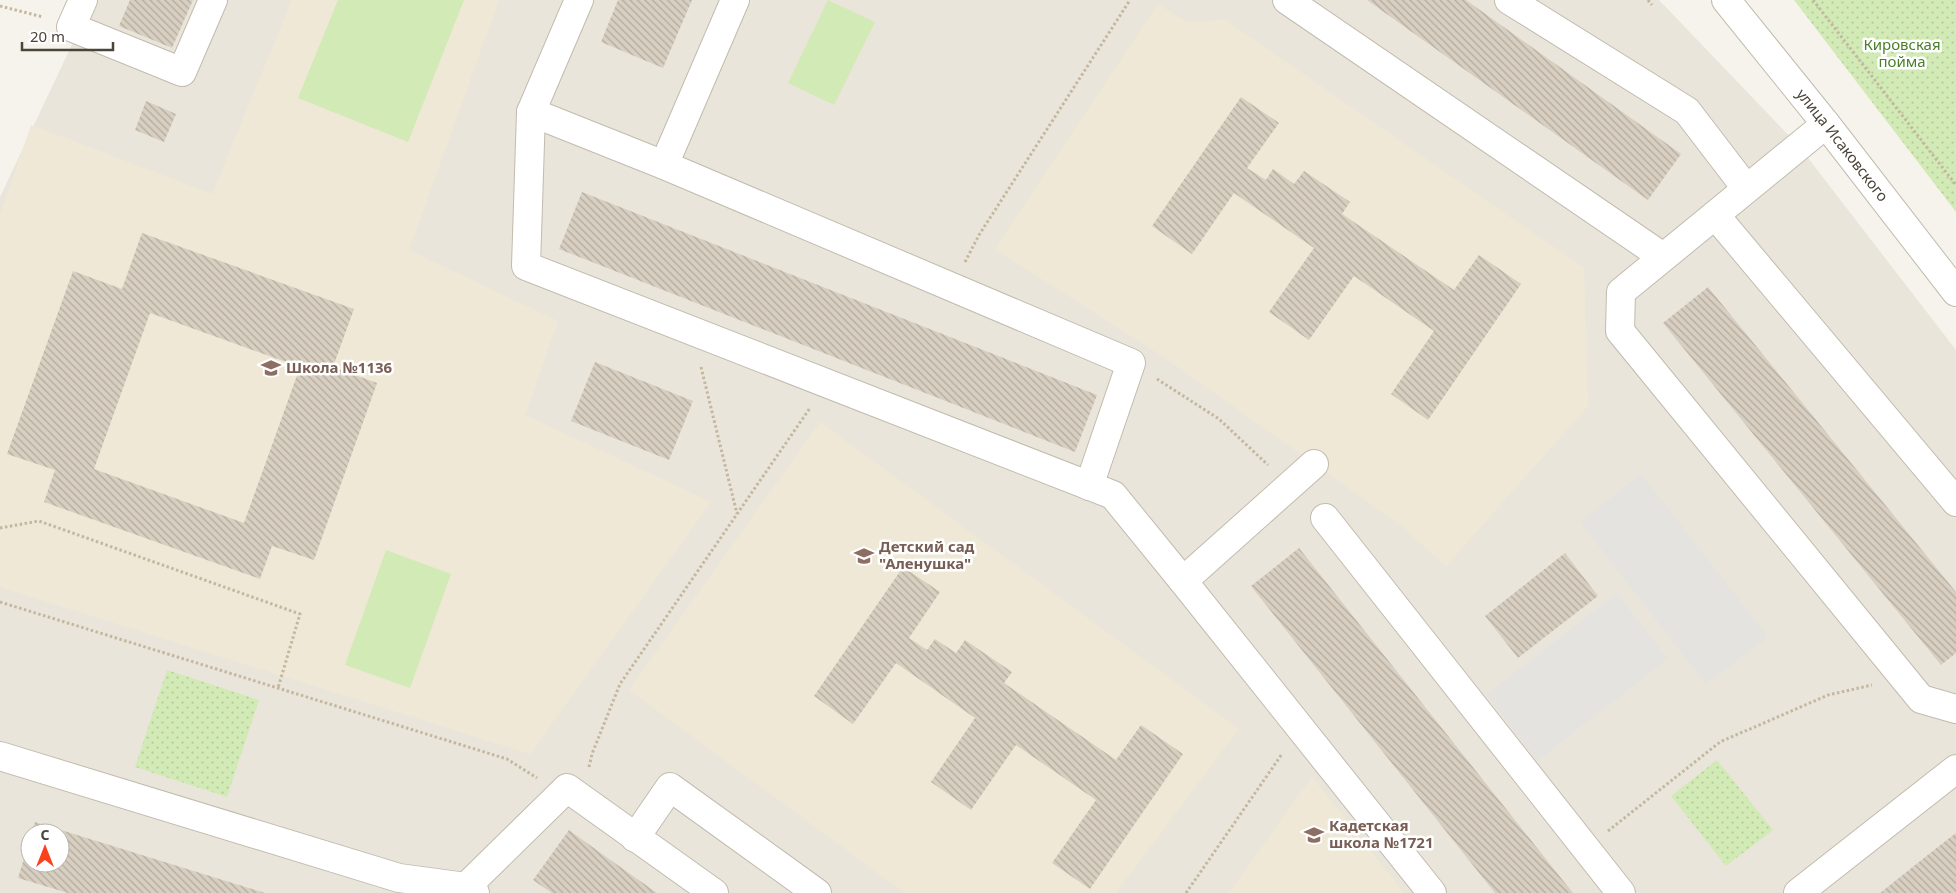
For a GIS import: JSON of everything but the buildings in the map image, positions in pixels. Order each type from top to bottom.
[{"type":"street","points":[[83,0],[71,27],[182,72],[214,0]]},
{"type":"street","points":[[579,0],[531,112],[526,266],[1113,495],[1432,893]]},
{"type":"street","points":[[664,165],[735,0]]},
{"type":"street","points":[[1287,0],[1663,257]]},
{"type":"street","points":[[1509,0],[1687,110],[1746,188]]},
{"type":"street","name":"улица Исаковского","points":[[1726,0],[1826,124],[1956,292]]},
{"type":"street","points":[[531,112],[664,165],[1132,363],[1089,486]]},
{"type":"street","points":[[1826,124],[1621,292],[1620,331],[1921,699],[1956,709]]},
{"type":"street","points":[[1715,215],[1956,502]]},
{"type":"street","points":[[1183,581],[1314,464]]},
{"type":"street","points":[[1325,518],[1621,893]]},
{"type":"street","points":[[0,756],[399,878],[468,891],[571,796],[714,893]]},
{"type":"street","points":[[1798,893],[1956,770]]},
{"type":"street","points":[[635,838],[670,787],[817,893]]},
{"type":"path","points":[[953,287],[979,235],[1130,0]]},
{"type":"path","points":[[1648,0],[1652,5]]},
{"type":"path","points":[[1813,0],[1956,185]]},
{"type":"path","points":[[0,6],[31,13]]},
{"type":"path","points":[[692,331],[737,514]]},
{"type":"path","points":[[1132,363],[1219,419],[1290,486]]},
{"type":"path","points":[[0,602],[507,759],[571,796],[592,754],[620,684],[827,384]]},
{"type":"path","points":[[0,528],[39,521],[300,614],[278,688]]},
{"type":"path","points":[[1586,848],[1720,742],[1828,695],[1904,678]]},
{"type":"path","points":[[1186,893],[1300,728]]},
{"type":"shaded area","points":[[93,0],[1659,0],[1798,145],[1956,350],[1956,893],[0,893],[0,197]]},
{"type":"shaded area","name":"Школа №1136","points":[[292,0],[499,0],[409,250],[558,321],[525,415],[711,502],[530,754],[0,587],[0,215],[31,125],[212,194]]},
{"type":"shaded area","points":[[1158,4],[1186,22],[1225,20],[1584,268],[1588,406],[1446,566],[1402,526],[1168,360],[995,249]]},
{"type":"shaded area","name":"Детский сад \"Аленушка\"","points":[[820,422],[1239,729],[1116,893],[905,893],[629,690]]},
{"type":"shaded area","points":[[1641,474],[1768,637],[1706,684],[1580,522]]},
{"type":"shaded area","points":[[1617,593],[1668,659],[1537,761],[1486,695]]},
{"type":"shaded area","name":"Кадетская школа №1721","points":[[1312,777],[1404,893],[1229,893]]},
{"type":"green space","points":[[338,0],[464,0],[408,142],[298,98]]},
{"type":"green space","points":[[828,0],[875,22],[834,105],[788,83]]},
{"type":"green space","name":"Кировская пойма","points":[[1794,0],[1956,0],[1956,212]]},
{"type":"green space","points":[[386,550],[451,574],[410,688],[345,665]]},
{"type":"green space","points":[[167,670],[259,700],[227,797],[135,767]]},
{"type":"green space","points":[[1717,760],[1773,830],[1726,866],[1671,796]]},
{"type":"place","name":"Школа №1136","points":[[271,368]]},
{"type":"place","name":"Детский сад \"Аленушка\"","points":[[864,556]]},
{"type":"place","name":"Кадетская школа №1721","points":[[1314,835]]}]
